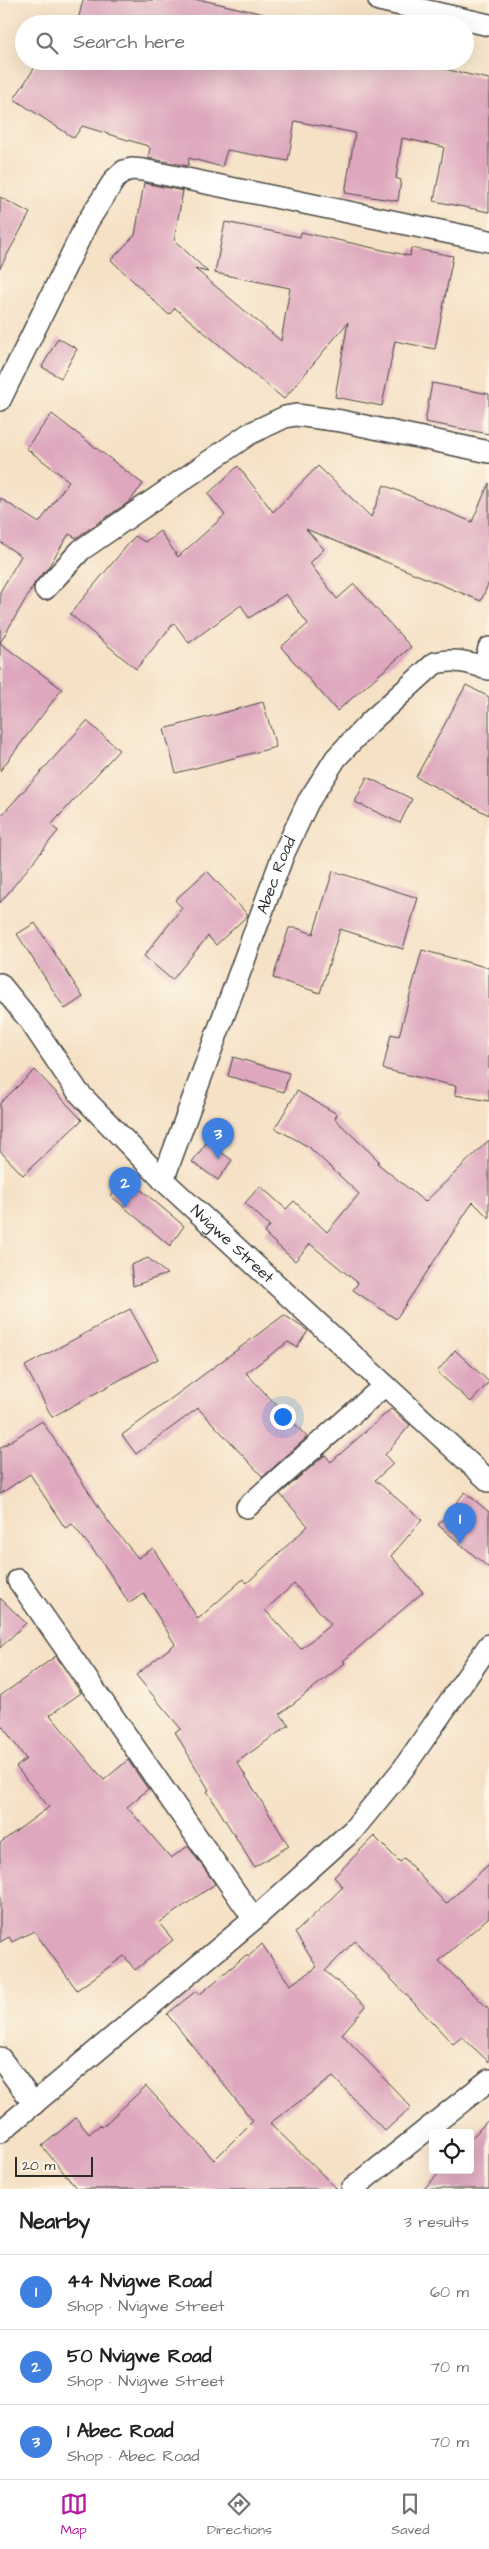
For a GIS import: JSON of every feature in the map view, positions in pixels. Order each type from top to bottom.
[{"type":"street","points":[[379,0],[445,15]]},
{"type":"street","points":[[474,22],[489,25]]},
{"type":"street","points":[[0,400],[88,221],[115,179],[124,171],[132,169],[144,170],[489,241]]},
{"type":"street","points":[[45,589],[81,550],[249,434],[285,417],[296,416],[341,421],[489,452]]},
{"type":"street","name":"Abec Road","points":[[163,1180],[284,855],[308,802],[336,758],[356,736],[435,663],[447,660],[487,662]]},
{"type":"street","name":"Nvigwe Street","points":[[0,984],[30,1021],[78,1092],[163,1180],[489,1481]]},
{"type":"street","points":[[246,1507],[385,1385]]},
{"type":"street","points":[[18,1580],[254,1919]]},
{"type":"street","points":[[0,2132],[254,1919],[353,1830],[378,1802],[489,1645]]},
{"type":"street","points":[[0,2058],[34,2104]]},
{"type":"street","points":[[352,2189],[489,2080]]},
{"type":"building","points":[[83,0],[202,0],[268,15],[79,15]]},
{"type":"building","points":[[33,70],[448,70],[489,79],[489,212],[434,201],[444,147],[402,138],[396,178],[401,180],[398,201],[345,193],[355,133],[295,121],[288,161],[227,150],[222,167],[189,158],[188,166],[148,158],[150,148],[148,146],[82,126],[74,138],[14,99]]},
{"type":"building","points":[[144,183],[183,191],[174,240],[208,272],[195,269],[281,341],[290,288],[215,273],[225,222],[300,237],[301,232],[410,256],[411,248],[453,256],[435,349],[395,341],[382,406],[335,397],[348,322],[284,399],[175,308],[169,315],[111,260],[135,235]]},
{"type":"building","points":[[0,197],[30,213],[0,268]]},
{"type":"building","points":[[58,338],[77,349],[61,378],[42,367]]},
{"type":"building","points":[[432,383],[489,394],[489,434],[425,422]]},
{"type":"building","points":[[52,414],[143,484],[130,501],[76,538],[69,534],[47,569],[36,581],[0,643],[0,592],[21,556],[0,542],[0,498],[39,523],[69,481],[26,448]]},
{"type":"building","points":[[238,466],[273,512],[318,466],[371,517],[384,485],[472,522],[489,483],[489,582],[481,601],[306,529],[324,549],[310,563],[337,599],[354,584],[411,647],[337,711],[281,647],[308,624],[286,594],[249,618],[241,605],[189,643],[174,623],[136,669],[70,614],[135,536],[145,542],[160,531],[178,557],[225,515],[208,494]]},
{"type":"building","points":[[0,643],[62,689],[0,771]]},
{"type":"building","points":[[466,685],[489,697],[489,815],[416,777]]},
{"type":"building","points":[[263,702],[276,747],[176,773],[164,729]]},
{"type":"building","points":[[87,721],[119,750],[51,825],[58,831],[0,903],[0,817]]},
{"type":"building","points":[[367,777],[412,799],[400,823],[355,802]]},
{"type":"building","points":[[207,871],[248,915],[216,945],[208,936],[172,980],[144,956],[182,908],[175,900]]},
{"type":"building","points":[[333,871],[418,898],[403,949],[340,929],[320,993],[273,978],[289,928],[297,928],[313,934]]},
{"type":"building","points":[[35,923],[83,997],[65,1009],[17,934]]},
{"type":"building","points":[[422,950],[489,968],[489,1101],[455,1095],[456,1086],[383,1069],[391,1034],[399,1036]]},
{"type":"building","points":[[233,1057],[289,1073],[284,1092],[228,1076]]},
{"type":"building","points":[[35,1070],[82,1120],[23,1175],[0,1151],[0,1103]]},
{"type":"building","points":[[297,1091],[337,1114],[335,1119],[379,1161],[377,1163],[425,1202],[489,1140],[489,1218],[473,1202],[396,1319],[353,1290],[358,1283],[310,1244],[295,1261],[264,1233],[270,1226],[245,1203],[260,1186],[286,1209],[294,1201],[327,1232],[359,1194],[309,1147],[275,1128]]},
{"type":"building","points":[[207,1142],[232,1160],[218,1180],[192,1162]]},
{"type":"building","points":[[127,1178],[184,1226],[170,1246],[111,1196]]},
{"type":"building","points":[[148,1258],[167,1274],[133,1286],[131,1265]]},
{"type":"building","points":[[130,1309],[158,1359],[52,1417],[25,1366]]},
{"type":"building","points":[[284,1315],[308,1331],[297,1347],[288,1342],[246,1373],[307,1437],[263,1477],[198,1408],[136,1454],[122,1435]]},
{"type":"building","points":[[455,1350],[489,1382],[471,1402],[437,1372]]},
{"type":"building","points":[[391,1409],[410,1425],[385,1455],[393,1464],[375,1480],[422,1520],[391,1556],[423,1592],[343,1661],[345,1663],[280,1714],[289,1725],[237,1762],[289,1846],[254,1867],[207,1791],[209,1790],[175,1732],[181,1729],[136,1675],[175,1644],[144,1594],[129,1603],[101,1560],[72,1524],[65,1528],[30,1474],[0,1494],[0,1448],[42,1421],[110,1524],[138,1558],[153,1548],[198,1619],[243,1579],[247,1583],[308,1526],[280,1494],[325,1455],[331,1462]],"holes":[[[294,1584],[331,1624],[301,1649],[265,1610]]]},
{"type":"building","points":[[465,1492],[489,1512],[489,1568],[438,1525]]},
{"type":"building","points":[[0,1598],[26,1623],[0,1648]]},
{"type":"building","points":[[56,1656],[81,1693],[50,1715],[104,1780],[128,1760],[148,1789],[127,1807],[171,1858],[188,1846],[215,1884],[159,1923],[173,1940],[135,1970],[124,1956],[77,1990],[34,1931],[12,1942],[9,1937],[0,1942],[0,1843],[49,1807],[16,1767],[26,1759],[0,1723],[0,1696]]},
{"type":"building","points":[[374,1836],[400,1862],[404,1858],[446,1904],[489,1864],[489,1917],[439,1961],[489,2009],[489,2062],[462,2037],[453,2044],[355,1941],[325,1971],[366,2006],[342,2034],[411,2107],[385,2131],[333,2077],[270,2123],[337,2189],[77,2189],[42,2146],[76,2118],[89,2134],[100,2125],[102,2127],[146,2086],[214,2160],[253,2121],[167,2014],[196,1991],[199,1995],[246,1955],[248,1957],[262,1944],[290,1985],[317,1967],[295,1933],[343,1887],[334,1877]]},
{"type":"building","points":[[489,2119],[489,2189],[424,2189],[438,2174],[474,2174],[474,2136]]},
{"type":"place","name":"1 Abec Road","points":[[218,1159]]},
{"type":"place","name":"50 Nvigwe Road","points":[[125,1208]]},
{"type":"place","name":"44 Nvigwe Road","points":[[460,1544]]}]
